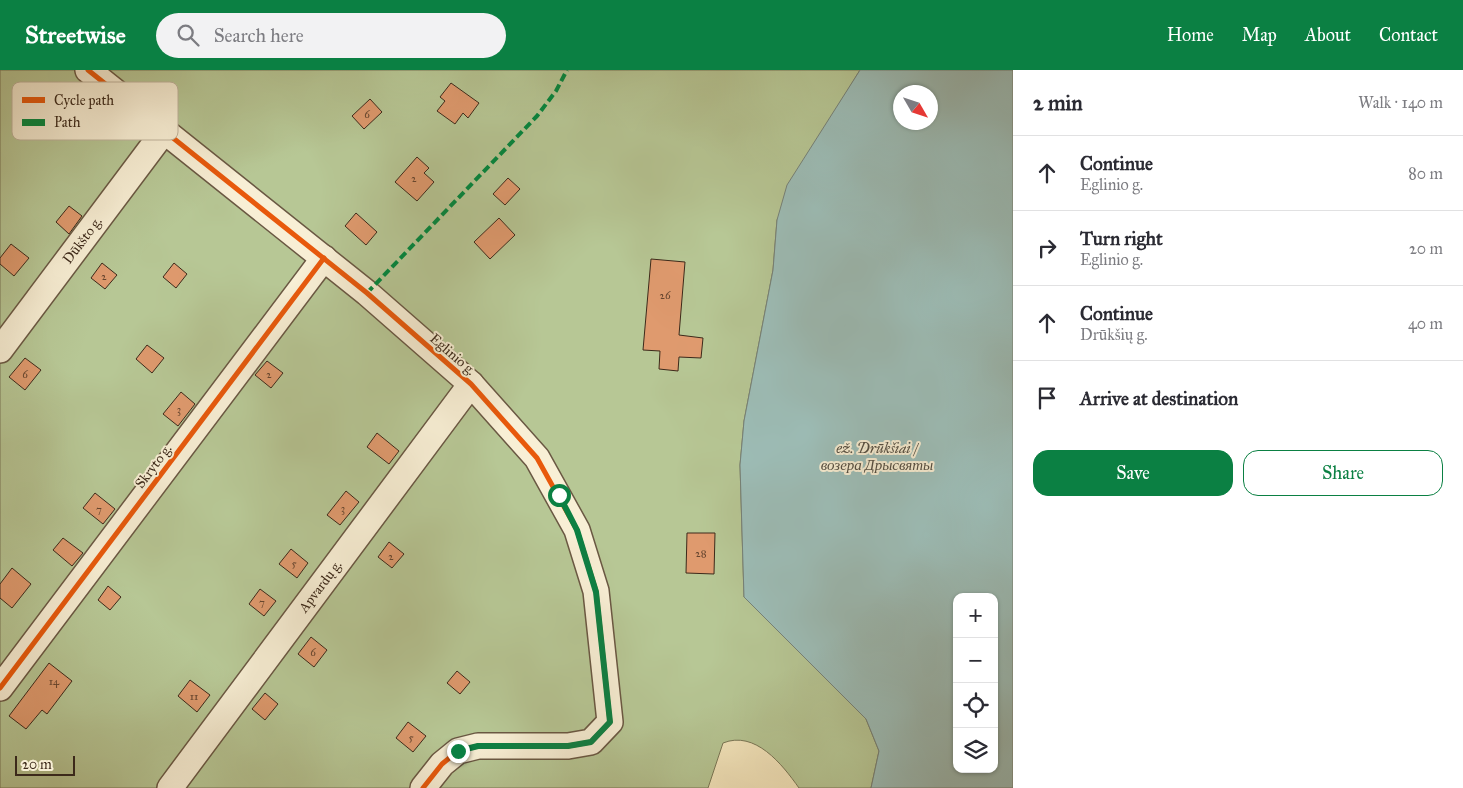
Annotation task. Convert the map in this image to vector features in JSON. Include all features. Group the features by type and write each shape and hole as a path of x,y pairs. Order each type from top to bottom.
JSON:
{"street":[{"name":"Eglinio g.","path":"88,70 103,82"},
{"name":"Dūkšto g.","path":"0,350 158,140"},
{"name":"Eglinio g.","path":"177,140 324,258 471,384 537,458 577,530 596,592 610,722 591,742 568,746 478,746 458,751 442,764 423,788"},
{"name":"Skryto g.","path":"0,688 324,258"},
{"name":"Apvardų g.","path":"170,788 471,384"}],"green space":[{"path":"0,70 860,70 837,108 777,220 773,270 744,421 740,465 744,597 866,719 879,751 871,788 799,788 767,752 757,745 735,740 723,743 708,788 0,788"}],"water":[{"name":"ež. Drūkšiai / возера Дрысвяты","path":"860,70 1013,70 1013,788 871,788 879,751 866,719 744,597 740,465 744,421 773,270 777,220 787,185"}],"building":[{"path":"451,83 479,103 468,118 463,113 455,124 437,111 445,101 440,97"},
{"path":"370,99 382,112 364,129 352,116"},
{"path":"417,157 429,168 424,173 434,182 417,201 395,182"},
{"path":"508,178 520,189 505,205 493,194"},
{"path":"69,206 82,216 69,234 56,222"},
{"path":"356,213 377,232 366,245 345,226"},
{"path":"499,218 515,235 490,259 474,242"},
{"path":"11,244 29,258 14,276 0,264 0,258"},
{"path":"651,259 685,262 679,335 703,338 701,358 679,357 678,371 659,369 660,351 643,350"},
{"path":"102,263 117,275 105,289 91,278"},
{"path":"174,263 187,274 176,288 163,277"},
{"path":"147,345 164,358 152,373 136,359"},
{"path":"25,358 41,370 25,390 9,377"},
{"path":"267,361 283,373 271,388 255,375"},
{"path":"181,392 195,404 178,426 163,414"},
{"path":"377,433 399,451 389,464 367,447"},
{"path":"346,491 359,502 340,525 327,515"},
{"path":"95,493 115,509 103,524 83,508"},
{"path":"687,533 715,533 714,574 686,573"},
{"path":"63,538 83,553 72,566 53,550"},
{"path":"389,542 404,554 392,568 378,557"},
{"path":"291,549 308,563 297,578 279,564"},
{"path":"12,568 31,584 12,608 0,598 0,584"},
{"path":"108,586 121,597 110,610 98,600"},
{"path":"260,589 276,601 264,616 249,604"},
{"path":"311,637 327,650 314,667 298,654"},
{"path":"49,663 72,681 47,714 42,710 26,729 9,716"},
{"path":"457,671 470,682 460,694 447,683"},
{"path":"190,680 210,695 197,712 178,696"},
{"path":"265,693 278,704 265,720 252,709"},
{"path":"408,722 426,736 413,752 396,738"}],"marked path":[{"path":"367,293 537,116 556,91 567,70"}],"cycle path":[{"path":"88,70 103,82"},
{"path":"176,140 367,293 471,384 537,458 577,530 596,591 610,722 591,742 568,746 478,746 458,751 442,764 423,788"},
{"path":"0,688 324,258"}],"route":[{"path":"458,751 478,746 568,746 591,742 610,722 596,592 577,530 559,495"}]}
